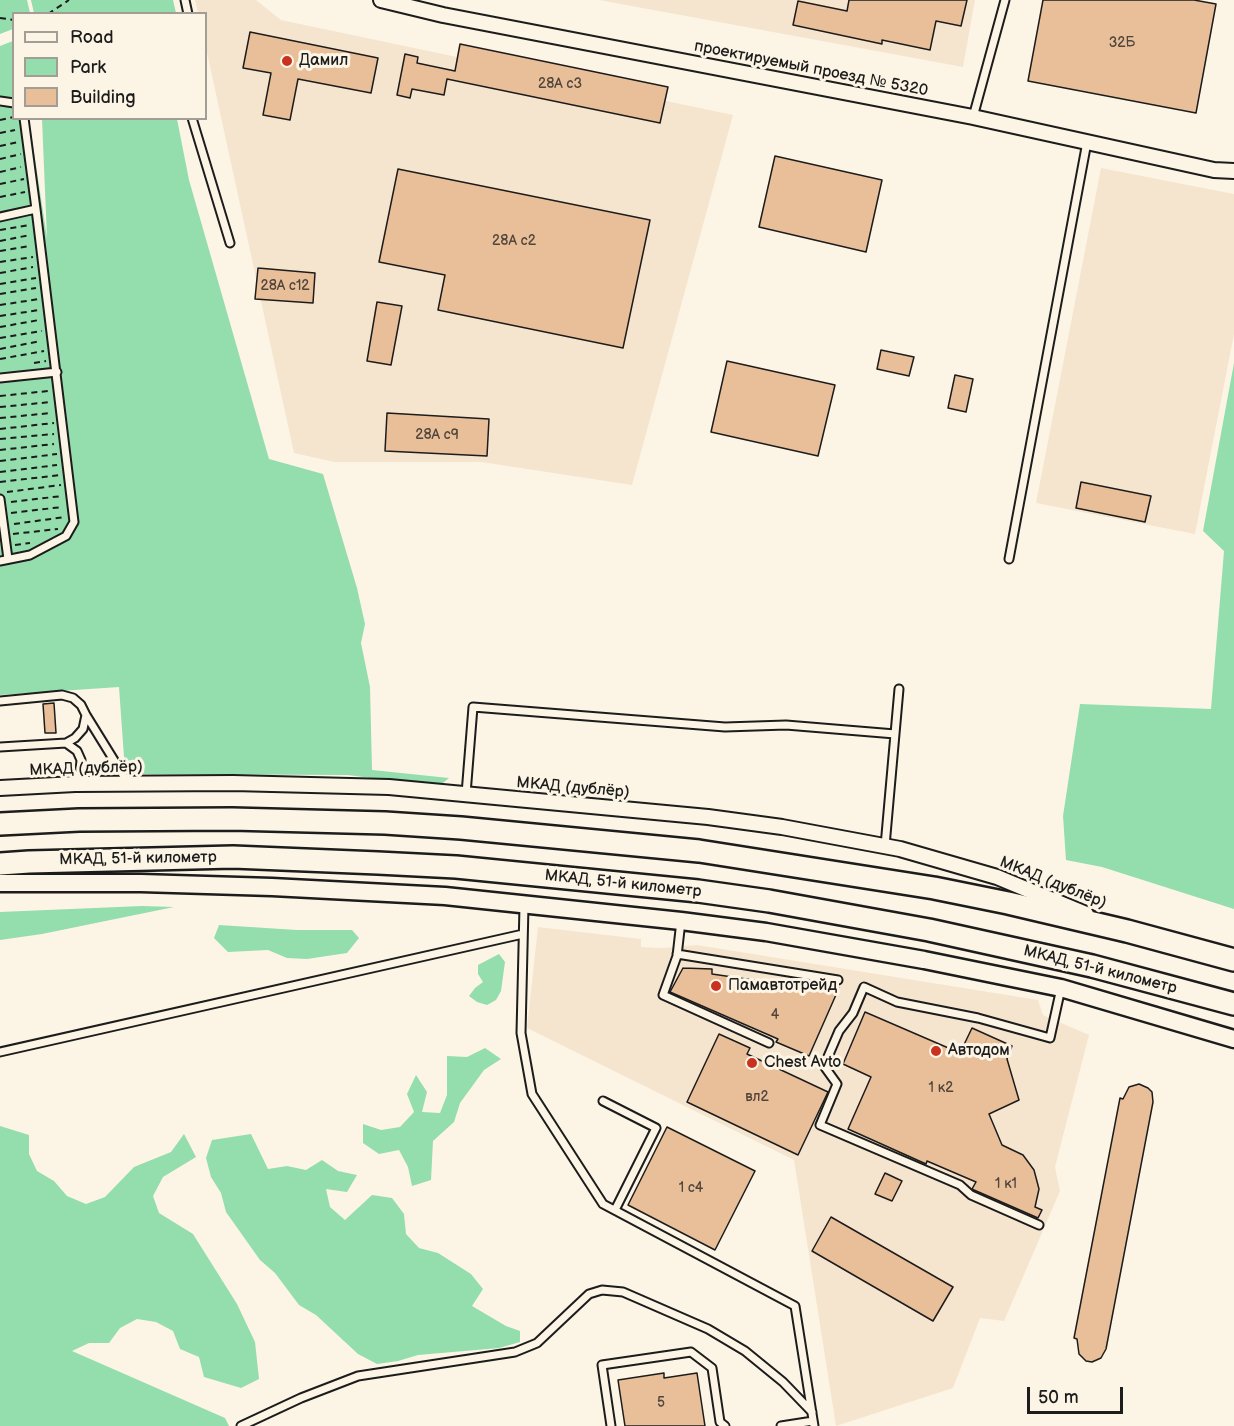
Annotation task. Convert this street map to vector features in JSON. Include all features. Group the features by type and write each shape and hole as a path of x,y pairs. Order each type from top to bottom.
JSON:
{"highway":[{"path":"0,824 79,820 232,819 385,823 699,851 934,888 1127,931 1234,960"},
{"name":"МКАД, 51-й километр","path":"0,864 234,857 456,867 698,891 769,901 929,930 1092,966 1234,1004"}],"street":[{"name":"проектируемый проезд № 5320","path":"382,0 443,15 973,117 1214,170 1234,171"},
{"name":"МКАД (дублёр)","path":"0,788 128,783 389,787 708,817 782,827 885,846 939,859 997,877 1127,931"},
{"path":"0,883 141,883 446,896 681,921 800,938 1061,988 1234,1039"}],"lane":[{"path":"973,117 1005,0"},
{"path":"0,499 4,560 30,555 66,536 74,522 24,120"},
{"path":"193,120 230,243"},
{"path":"1009,559 1087,142"},
{"path":"0,218 36,209"},
{"path":"0,378 57,372"},
{"path":"885,846 899,689"},
{"path":"0,701 62,695 73,698 81,705 128,783"},
{"path":"466,794 473,707 725,727 786,725 896,734"},
{"path":"0,747 66,743 75,738 83,729 86,716"},
{"path":"66,743 77,751 81,760 80,772 75,784"},
{"path":"524,903 520,1034 532,1094 603,1204 795,1306 814,1424 781,1426"},
{"path":"681,921 678,954 663,995 769,1043"},
{"path":"0,1052 523,934"},
{"path":"678,954 838,980"},
{"path":"1039,1225 971,1196 960,1185 820,1125 837,1084 824,1066 839,1031 853,1013 864,987 897,1002 978,1018 1050,1038 1061,988"},
{"path":"603,1101 656,1128 615,1210"},
{"path":"241,1426 301,1398 358,1376 515,1352 537,1343 589,1294 602,1290 623,1293 708,1329 745,1351 783,1382 812,1412"},
{"path":"611,1426 602,1365 691,1352 712,1368 720,1422 725,1426"}],"path":[{"path":"51,12 69,0"},
{"path":"0,134 26,128"},
{"path":"0,146 27,140"},
{"path":"0,159 29,152"},
{"path":"0,171 30,165"},
{"path":"0,184 32,177"},
{"path":"0,197 33,190"},
{"path":"0,230 38,224"},
{"path":"0,241 39,234"},
{"path":"0,251 40,245"},
{"path":"0,262 42,255"},
{"path":"0,273 43,265"},
{"path":"0,284 45,276"},
{"path":"0,294 46,286"},
{"path":"0,305 47,298"},
{"path":"0,316 49,308"},
{"path":"0,327 50,318"},
{"path":"0,338 51,329"},
{"path":"0,349 53,339"},
{"path":"0,359 54,350"},
{"path":"0,396 59,390"},
{"path":"0,407 60,401"},
{"path":"0,418 61,412"},
{"path":"0,429 63,422"},
{"path":"0,439 64,432"},
{"path":"0,450 65,443"},
{"path":"0,461 66,453"},
{"path":"0,471 68,464"},
{"path":"0,482 69,474"},
{"path":"0,493 70,484"},
{"path":"1,503 71,495"},
{"path":"2,514 72,506"},
{"path":"3,525 74,516"},
{"path":"4,535 71,527"}],"shaded area":[{"path":"195,0 256,0 281,20 733,115 632,485 481,462 334,462 294,453 207,53 207,12 198,12"},
{"path":"599,0 975,0 963,67"},
{"path":"1101,168 1234,194 1234,334 1195,534 1036,503"},
{"path":"538,927 641,939 641,947 697,945 1038,1000 1043,1015 1089,1035 1055,1167 1060,1191 1004,1321 980,1318 953,1388 836,1426 794,1160 527,1028"}],"green space":[{"path":"0,0 27,0 30,12 12,12 12,29 0,34"},
{"path":"31,0 173,0 176,12 34,12"},
{"path":"12,41 12,120 29,120 47,238 42,120 177,120 189,180 269,459 323,474 357,588 365,624 361,643 370,687 372,770 449,778 438,787 348,775 139,774 131,770 124,757 119,687 0,695 0,46"},
{"path":"1234,363 1234,909 1102,867 1066,860 1063,816 1080,704 1211,709 1224,551 1203,531"},
{"path":"142,906 174,907 42,934 0,940 0,912"},
{"path":"219,925 297,930 352,930 359,938 347,953 307,959 287,958 268,950 228,952 214,938"},
{"path":"499,954 505,962 501,991 496,1000 487,1005 477,1002 469,996 483,982 478,974 478,965"},
{"path":"485,1048 501,1059 484,1070 460,1103 454,1122 433,1141 431,1180 412,1186 408,1167 399,1150 379,1154 363,1143 363,1124 381,1130 400,1127 414,1112 407,1094 416,1075 427,1092 422,1112 440,1113 447,1095 447,1056 467,1057"},
{"path":"0,1126 29,1135 29,1154 37,1171 54,1181 67,1196 86,1204 105,1197 134,1167 171,1152 184,1134 196,1157 163,1177 153,1196 159,1213 193,1234 237,1304 255,1342 259,1379 241,1388 204,1377 199,1357 180,1349 173,1331 156,1322 137,1319 120,1328 109,1343 89,1343 72,1351 225,1418 229,1426 0,1426"},
{"path":"251,1134 268,1169 287,1166 306,1170 322,1160 338,1171 357,1175 347,1192 326,1189 330,1207 345,1220 372,1195 392,1198 404,1214 406,1234 419,1248 438,1253 471,1274 483,1289 472,1306 506,1326 520,1331 520,1342 499,1348 418,1355 377,1364 358,1354 316,1315 299,1305 275,1273 260,1260 226,1212 221,1193 211,1177 206,1158 212,1140"}],"building":[{"path":"849,0 967,0 961,26 936,21 930,50 882,40 882,44 793,25 798,1 847,11"},
{"path":"1043,0 1194,0 1216,4 1196,113 1028,81"},
{"path":"250,32 378,58 371,93 298,79 290,120 263,115 271,73 243,68"},
{"path":"460,44 668,87 660,123 447,79 444,95 412,89 410,98 397,95 405,54 418,57 417,63 455,71"},
{"path":"775,156 882,180 866,252 759,227"},
{"path":"398,169 650,220 623,348 438,310 445,275 379,262"},
{"path":"258,268 315,273 313,303 255,299"},
{"path":"377,302 402,306 391,365 367,361"},
{"path":"881,350 914,357 909,376 877,369"},
{"path":"727,361 835,385 818,456 711,432"},
{"path":"955,375 973,379 966,412 948,408"},
{"path":"387,413 489,419 487,456 385,451"},
{"path":"1081,482 1151,496 1145,522 1076,508"},
{"path":"54,703 56,733 45,733 43,704"},
{"path":"683,968 712,969 712,974 801,987 801,983 839,988 809,1056 776,1042 778,1039 670,992"},
{"path":"865,1012 960,1053 972,1028 1012,1046 1007,1059 1019,1100 989,1114 1002,1145 1023,1155 1034,1170 1039,1189 1035,1207 1042,1210 1038,1218 972,1189 976,1182 927,1161 926,1164 848,1129 871,1077 843,1064"},
{"path":"719,1034 750,1048 747,1054 828,1092 798,1155 687,1102"},
{"path":"1139,1084 1152,1092 1153,1102 1106,1349 1101,1358 1092,1362 1086,1361 1079,1354 1077,1339 1074,1338 1120,1098 1123,1099 1129,1087"},
{"path":"667,1127 755,1171 715,1250 628,1205"},
{"path":"885,1173 902,1181 892,1201 875,1194"},
{"path":"831,1217 953,1287 933,1321 812,1251"},
{"path":"664,1373 664,1378 697,1373 705,1426 625,1426 618,1380"}],"place":[{"name":"Дамил","path":"287,61"},
{"name":"Памавтотрейд","path":"716,986"},
{"name":"Автодом","path":"936,1051"},
{"name":"Chest Avto","path":"752,1063"}]}
